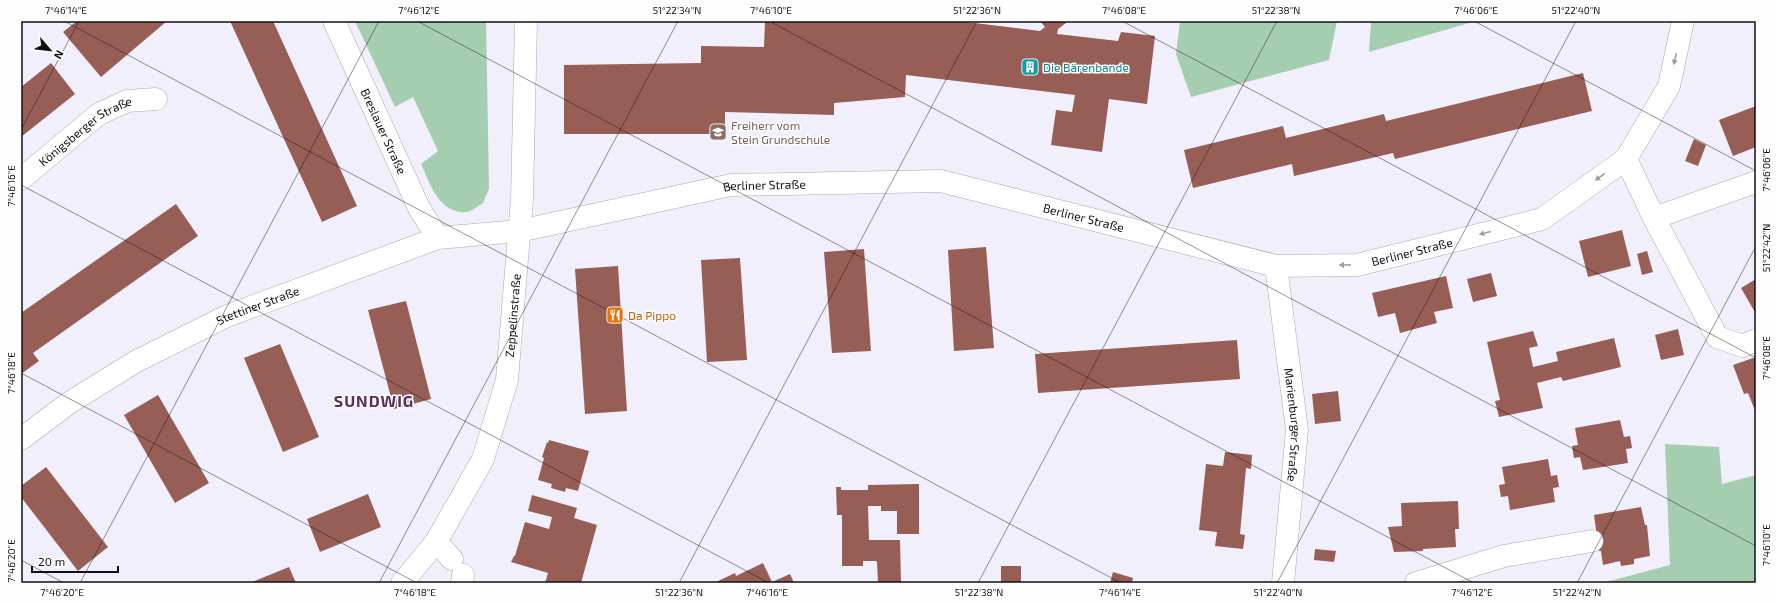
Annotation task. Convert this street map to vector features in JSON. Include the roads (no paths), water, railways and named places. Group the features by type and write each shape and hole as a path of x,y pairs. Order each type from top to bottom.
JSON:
{"street":[{"name":"Breslauer Straße","path":"334,21 419,208 438,238"},
{"name":"Zeppelinstraße","path":"402,583 436,542 483,459 507,380 522,191 526,21"},
{"name":"Berliner Straße","path":"519,231 731,185 941,182 1276,266 1357,265 1542,219 1626,159 1669,86 1683,21"},
{"name":"Königsberger Straße","path":"21,178 99,114 127,101 156,100"},
{"path":"1626,159 1654,218 1717,337 1743,346 1756,340"},
{"path":"1654,218 1756,182"},
{"name":"Stettiner Straße","path":"21,439 69,403 135,362 227,316 438,238 519,231"},
{"name":"Marienburger Straße","path":"1276,266 1297,430 1283,583"},
{"path":"1416,583 1504,556 1592,541"},
{"path":"436,542 459,572"}],"place":[{"name":"Die Bärenbande","path":"1030,67"},
{"name":"Freiherr vom Stein Grundschule","path":"718,132"},
{"name":"Da Pippo","path":"615,315"}],"district":[{"name":"SUNDWIG","path":"374,400"}]}
